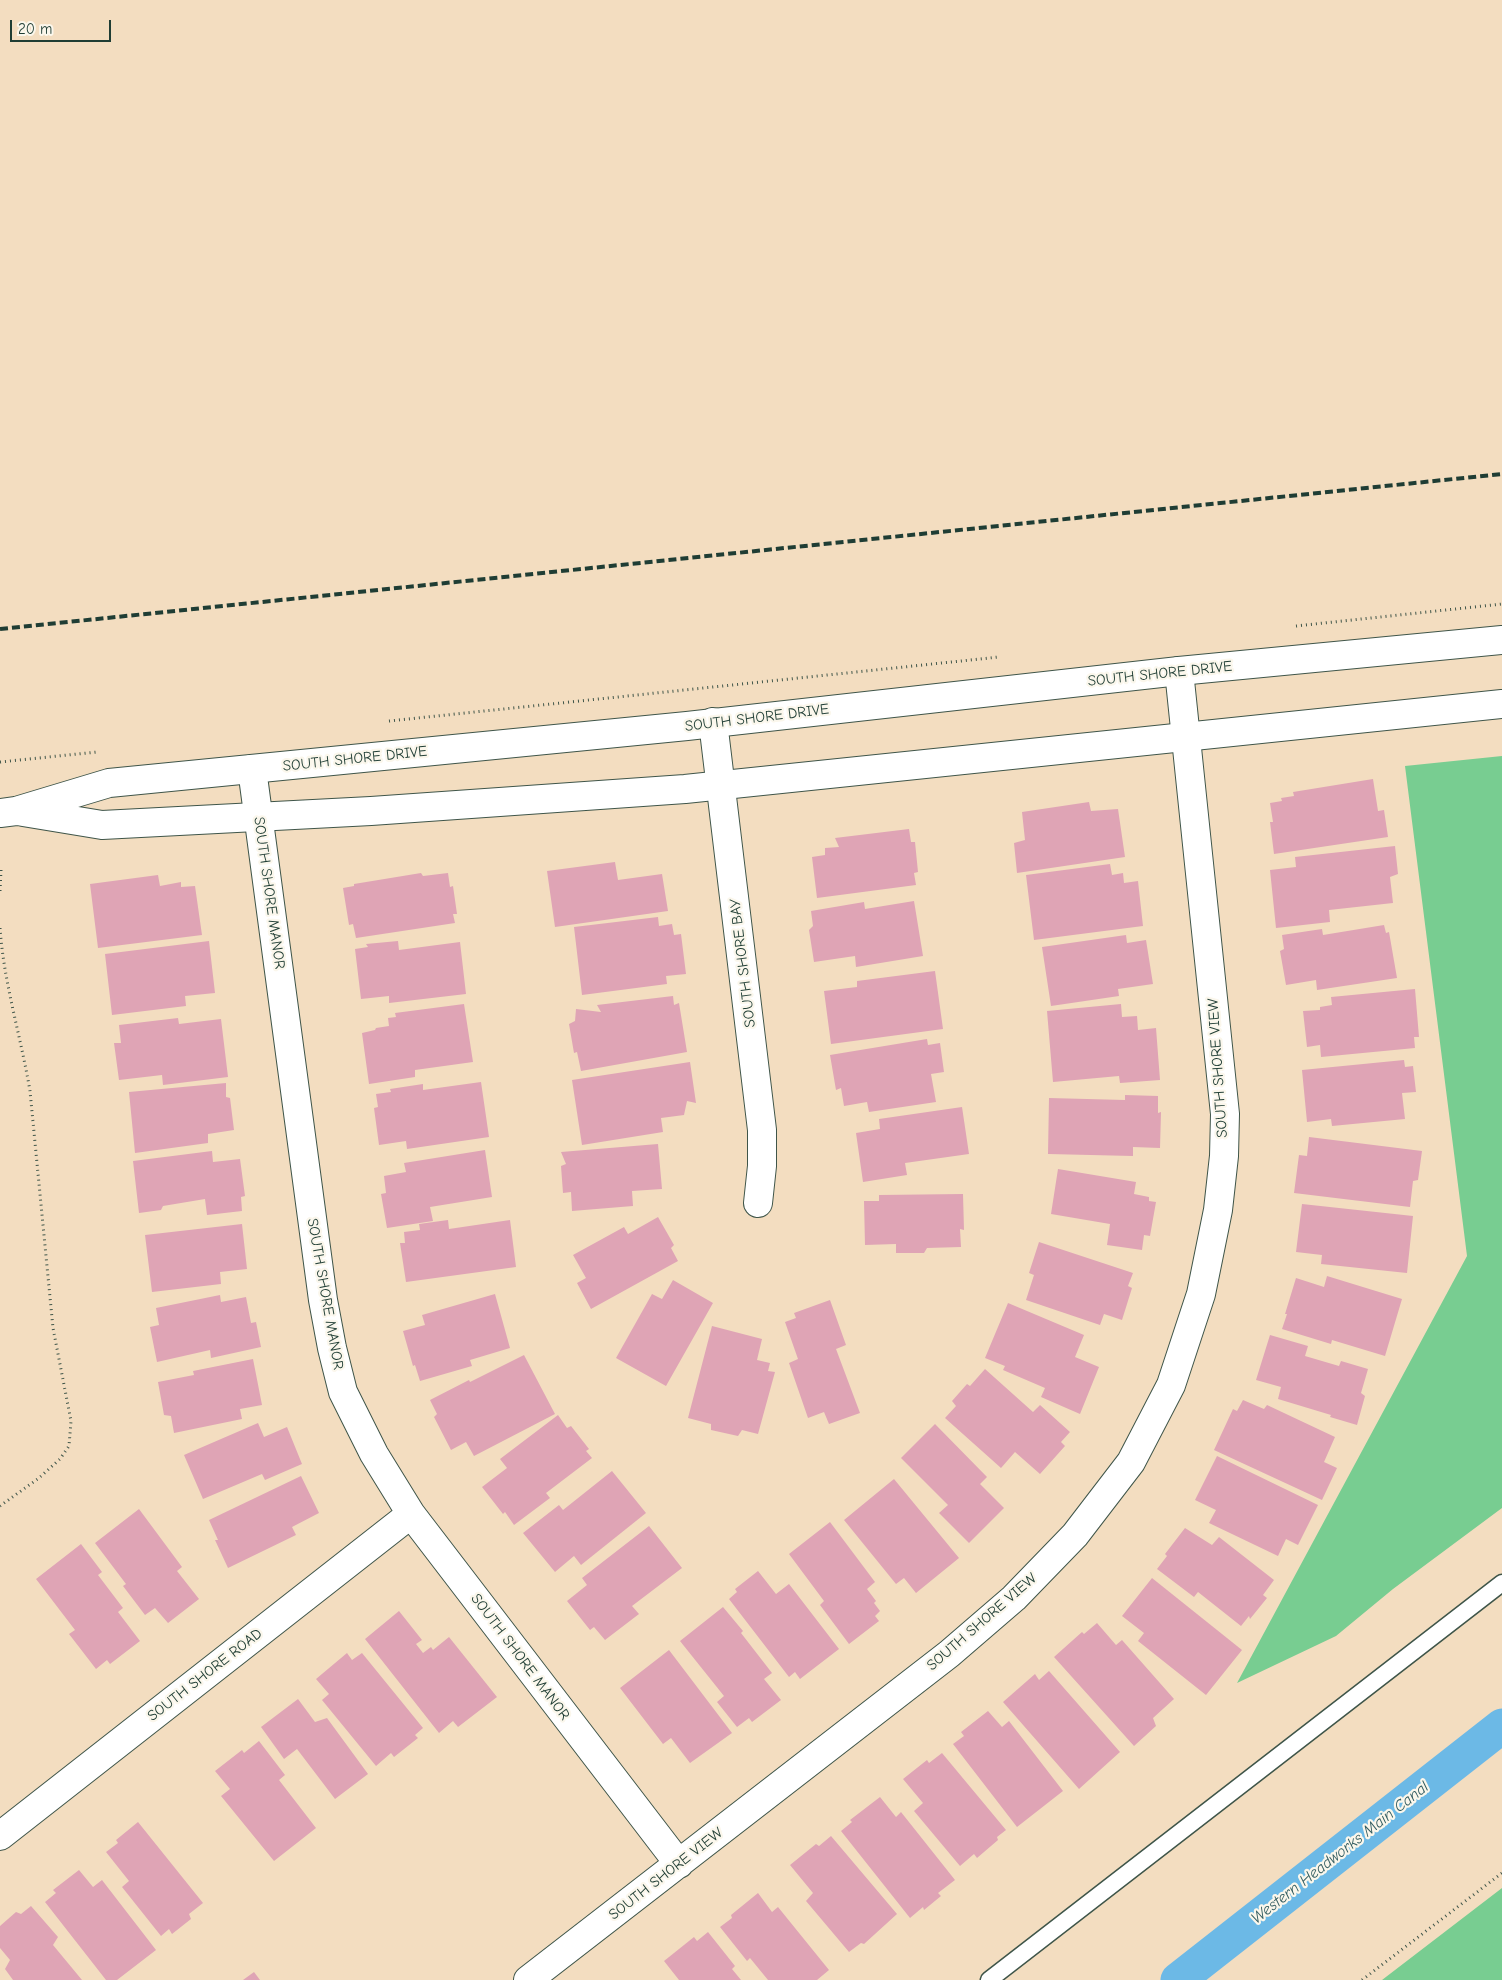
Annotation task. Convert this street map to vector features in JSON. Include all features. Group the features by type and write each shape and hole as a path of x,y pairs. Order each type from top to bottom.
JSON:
{"street":[{"name":"SOUTH SHORE DRIVE","path":"8,812 109,783 714,722 1179,671 1502,640"},
{"name":"SOUTH SHORE VIEW","path":"528,1980 949,1654 1014,1598 1076,1534 1131,1462 1171,1385 1201,1294 1218,1210 1225,1114 1179,671"},
{"name":"SOUTH SHORE DRIVE","path":"8,812 102,825 390,810 722,785 1502,704"},
{"name":"SOUTH SHORE BAY","path":"714,722 762,1130 762,1166 758,1203"},
{"name":"SOUTH SHORE MANOR","path":"252,769 322,1290 332,1348 343,1392 374,1454 411,1514 679,1864"},
{"name":"SOUTH SHORE ROAD","path":"0,1836 411,1514"}],"lane":[{"path":"989,1980 1502,1583"}],"path":[{"path":"1296,626 1502,604"},
{"path":"388,721 1001,657"},
{"path":"0,762 105,751"},
{"path":"0,891 1,870"},
{"path":"0,928 6,985 24,1055 30,1091 53,1328 71,1421 68,1446 60,1460 39,1478 0,1506"},
{"path":"1362,1980 1502,1872"}],"green space":[{"path":"1502,756 1502,1508 1393,1589 1336,1636 1237,1683 1467,1256 1405,766"},
{"path":"1502,1888 1502,1980 1382,1980"}],"building":[{"path":"1373,779 1378,811 1384,810 1388,837 1274,854 1270,822 1273,822 1270,803 1282,801 1281,798 1294,796 1293,792"},
{"path":"1089,802 1091,811 1118,809 1125,857 1017,873 1014,843 1025,840 1022,812"},
{"path":"909,829 911,842 915,842 918,872 914,873 916,885 817,898 812,857 825,855 825,848 839,847 835,838"},
{"path":"1395,846 1398,874 1390,877 1393,903 1329,910 1330,922 1276,928 1270,870 1296,867 1295,857"},
{"path":"615,862 618,880 662,874 668,911 555,927 547,871"},
{"path":"1110,864 1112,875 1123,873 1124,883 1138,881 1143,926 1034,940 1026,875"},
{"path":"421,873 423,876 448,873 450,887 453,886 457,914 453,914 455,923 356,938 353,924 349,925 343,888 354,886 354,884"},
{"path":"158,875 160,886 181,882 181,887 195,886 202,935 98,948 90,884"},
{"path":"914,901 923,956 856,967 855,956 814,962 809,930 813,926 811,911 864,902 865,909"},
{"path":"658,917 659,926 672,924 674,935 681,934 686,974 666,976 667,984 582,995 574,927"},
{"path":"1384,925 1386,933 1389,932 1397,978 1317,990 1316,980 1286,985 1280,951 1284,949 1282,935 1322,929 1323,935"},
{"path":"1126,935 1127,943 1146,940 1153,984 1118,989 1119,996 1051,1006 1042,947"},
{"path":"209,941 215,993 185,996 186,1006 112,1015 105,954"},
{"path":"398,941 399,950 460,942 466,994 389,1003 389,996 361,999 355,949 368,947 366,944"},
{"path":"935,971 943,1029 831,1044 824,991 857,987 857,981"},
{"path":"1415,989 1419,1037 1414,1037 1415,1048 1321,1057 1320,1045 1307,1047 1303,1011 1320,1010 1320,1007 1332,1005 1331,997"},
{"path":"673,996 674,1005 679,1003 687,1052 581,1071 577,1052 574,1053 569,1024 575,1021 576,1009 601,1012 597,1005"},
{"path":"464,1004 473,1062 415,1070 415,1077 369,1084 362,1033 389,1026 388,1018 396,1017 395,1013"},
{"path":"1121,1004 1122,1017 1137,1016 1138,1030 1156,1028 1160,1080 1120,1083 1119,1076 1053,1082 1047,1011"},
{"path":"178,1018 179,1024 221,1019 228,1077 163,1085 162,1075 119,1080 114,1043 121,1043 119,1025"},
{"path":"927,1039 928,1045 940,1043 944,1072 931,1074 936,1102 869,1112 867,1102 844,1106 841,1088 836,1090 830,1055"},
{"path":"1404,1060 1405,1067 1413,1066 1416,1092 1402,1093 1405,1119 1332,1126 1331,1119 1307,1122 1302,1070"},
{"path":"690,1062 696,1103 687,1101 684,1115 661,1118 663,1132 582,1145 572,1080"},
{"path":"481,1082 489,1137 407,1149 406,1141 379,1145 374,1108 378,1107 376,1094 391,1092 390,1089 423,1084 423,1090"},
{"path":"226,1083 226,1097 230,1098 234,1130 208,1134 208,1143 135,1153 129,1092"},
{"path":"1125,1095 1158,1096 1158,1113 1161,1112 1160,1148 1133,1147 1133,1156 1048,1154 1049,1098 1125,1100"},
{"path":"962,1107 969,1154 905,1163 907,1175 863,1182 856,1133 880,1129 879,1119"},
{"path":"1309,1137 1422,1151 1418,1180 1413,1181 1410,1207 1294,1193 1299,1155 1307,1156"},
{"path":"658,1144 662,1189 632,1191 633,1206 572,1211 571,1192 563,1193 561,1166 566,1164 561,1152"},
{"path":"485,1150 492,1197 430,1207 433,1221 387,1228 381,1194 386,1193 384,1176 406,1172 404,1163"},
{"path":"212,1151 213,1162 240,1159 245,1196 241,1197 242,1211 207,1215 205,1199 163,1206 161,1210 139,1213 133,1161"},
{"path":"1058,1169 1136,1182 1134,1194 1149,1197 1149,1201 1156,1202 1150,1236 1144,1235 1142,1250 1107,1245 1110,1224 1051,1214"},
{"path":"963,1194 964,1230 960,1229 961,1247 927,1248 924,1253 896,1253 896,1244 865,1245 864,1201 879,1201 879,1195"},
{"path":"1302,1204 1413,1216 1407,1273 1321,1264 1322,1255 1296,1252"},
{"path":"658,1217 674,1245 671,1248 678,1261 591,1309 577,1283 586,1278 573,1255 624,1227 628,1234"},
{"path":"448,1220 449,1229 510,1220 516,1267 406,1282 400,1243 405,1243 404,1232 420,1230 419,1224"},
{"path":"242,1224 247,1269 220,1272 221,1284 152,1292 145,1235"},
{"path":"1039,1242 1133,1273 1128,1286 1132,1288 1122,1320 1104,1314 1100,1325 1026,1300 1034,1275 1029,1273"},
{"path":"1327,1276 1402,1299 1385,1356 1332,1340 1331,1344 1282,1329 1296,1278 1324,1287"},
{"path":"673,1280 713,1303 666,1386 616,1358 652,1294 662,1299"},
{"path":"495,1294 510,1348 470,1360 472,1366 420,1381 415,1365 413,1366 403,1331 425,1325 422,1315"},
{"path":"220,1295 221,1302 246,1297 251,1323 256,1322 261,1347 211,1358 210,1350 157,1362 150,1327 159,1325 156,1308"},
{"path":"830,1300 846,1345 836,1349 860,1413 829,1424 824,1412 808,1418 789,1363 798,1359 785,1322 796,1318 794,1313"},
{"path":"1008,1303 1084,1335 1075,1357 1099,1367 1080,1414 1041,1397 1045,1388 1003,1370 1005,1366 985,1358"},
{"path":"712,1326 762,1339 757,1360 770,1363 768,1371 775,1372 758,1434 742,1430 738,1436 711,1430 711,1424 688,1418"},
{"path":"1270,1335 1308,1346 1305,1356 1339,1366 1341,1361 1368,1369 1361,1393 1365,1396 1357,1425 1278,1399 1281,1387 1256,1380"},
{"path":"524,1355 555,1414 474,1456 466,1442 451,1450 434,1417 437,1414 430,1400"},
{"path":"253,1359 262,1405 240,1409 242,1419 174,1433 171,1416 164,1415 158,1382 194,1375 193,1371"},
{"path":"985,1369 1033,1412 1040,1405 1070,1432 1061,1442 1065,1446 1040,1474 1015,1452 1001,1468 945,1418 956,1406 952,1401 967,1384 970,1386"},
{"path":"1243,1400 1264,1409 1267,1405 1335,1437 1324,1462 1337,1468 1322,1500 1214,1450 1233,1409 1237,1411"},
{"path":"558,1415 567,1428 571,1426 589,1449 586,1451 592,1458 546,1493 550,1498 514,1525 482,1487 507,1468 500,1459"},
{"path":"258,1423 264,1437 287,1427 302,1464 265,1480 262,1474 203,1499 184,1455"},
{"path":"935,1424 987,1477 980,1484 1004,1508 969,1543 939,1513 948,1505 901,1458"},
{"path":"1217,1456 1318,1505 1298,1545 1286,1539 1278,1556 1209,1523 1216,1510 1195,1500"},
{"path":"612,1471 646,1513 581,1565 574,1556 555,1572 523,1533 559,1505 563,1510"},
{"path":"301,1476 319,1513 292,1527 296,1535 228,1568 215,1540 218,1540 209,1520"},
{"path":"894,1479 959,1558 916,1593 904,1578 896,1584 844,1520"},
{"path":"139,1509 182,1567 177,1571 199,1599 168,1623 155,1608 145,1615 123,1586 126,1584 95,1543"},
{"path":"830,1522 875,1582 867,1589 876,1601 874,1603 880,1611 875,1616 879,1621 849,1644 820,1605 824,1601 789,1554"},
{"path":"649,1526 682,1568 632,1606 639,1614 605,1640 594,1627 590,1630 567,1601 587,1585 582,1578"},
{"path":"1185,1528 1212,1545 1219,1537 1274,1580 1263,1595 1267,1598 1250,1619 1249,1616 1241,1626 1198,1592 1194,1597 1157,1569 1167,1556 1165,1554"},
{"path":"81,1544 102,1572 98,1575 123,1608 118,1612 140,1641 110,1664 107,1660 96,1669 69,1634 75,1630 36,1579"},
{"path":"758,1571 776,1594 789,1584 839,1649 800,1679 795,1672 789,1677 729,1599 737,1592 735,1589"},
{"path":"1152,1578 1242,1650 1206,1695 1138,1641 1144,1633 1122,1616"},
{"path":"723,1607 743,1631 741,1633 772,1673 764,1679 781,1700 752,1722 749,1718 737,1727 717,1702 724,1696 680,1641"},
{"path":"399,1611 422,1640 416,1644 423,1653 431,1647 433,1650 449,1637 497,1697 458,1727 453,1721 439,1733 365,1639"},
{"path":"1097,1623 1116,1645 1122,1640 1174,1699 1153,1718 1156,1726 1134,1746 1054,1657 1082,1632 1084,1634"},
{"path":"669,1650 732,1733 690,1763 671,1738 663,1744 620,1688"},
{"path":"347,1653 352,1660 362,1653 423,1728 415,1735 418,1738 394,1757 391,1753 376,1766 322,1700 329,1694 316,1679"},
{"path":"1049,1671 1120,1752 1079,1789 1003,1702 1035,1674 1039,1680"},
{"path":"298,1699 315,1722 327,1718 368,1774 335,1799 297,1749 284,1759 261,1727"},
{"path":"988,1711 1002,1727 1009,1721 1063,1791 1017,1827 953,1744 964,1736 961,1732"},
{"path":"259,1741 285,1775 279,1780 316,1828 274,1861 221,1796 230,1789 215,1771 242,1750 244,1753"},
{"path":"942,1753 1006,1830 997,1837 998,1840 977,1858 974,1854 960,1866 914,1811 923,1803 903,1779 927,1760 929,1763"},
{"path":"880,1797 896,1817 901,1812 955,1880 938,1893 941,1896 924,1910 923,1907 910,1918 841,1831 852,1822 850,1820"},
{"path":"138,1822 203,1903 189,1914 191,1919 172,1934 169,1929 161,1936 122,1887 129,1881 106,1852 118,1843 116,1840"},
{"path":"831,1836 897,1914 864,1944 861,1943 849,1952 806,1901 813,1893 790,1865 816,1844 819,1846"},
{"path":"79,1870 93,1887 102,1880 156,1950 117,1980 106,1980 45,1902 56,1893 53,1890"},
{"path":"758,1893 772,1912 778,1907 829,1970 817,1980 768,1980 750,1958 747,1961 720,1927 732,1918 731,1915"},
{"path":"31,1906 58,1937 53,1945 82,1980 13,1980 5,1969 10,1960 0,1948 0,1926 16,1912 21,1914"},
{"path":"708,1932 735,1966 732,1969 741,1980 679,1980 664,1961 694,1937 697,1941"},
{"path":"254,1972 260,1980 243,1980"}],"waterway":[{"name":"Western Headworks Main Canal","path":"1178,1980 1502,1726"}],"railway":[{"path":"0,629 1502,474"}]}
